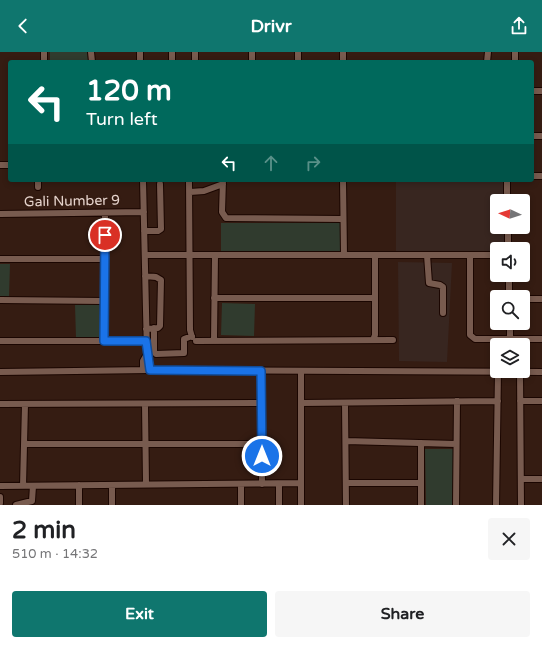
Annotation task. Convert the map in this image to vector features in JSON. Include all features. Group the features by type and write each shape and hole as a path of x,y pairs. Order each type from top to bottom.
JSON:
{"street":[{"path":"38,182 38,187"},
{"path":"143,182 146,341 147,354 150,361 150,370"},
{"path":"189,182 191,255 190,330 193,338"},
{"path":"190,192 204,191 223,182 222,212 226,218 343,218"},
{"path":"343,182 344,255"},
{"path":"507,182 507,194"},
{"path":"144,231 158,231 161,229 160,184"},
{"name":"Gali Number 9","path":"0,214 144,212"},
{"path":"104,341 105,213"},
{"path":"145,255 490,255"},
{"path":"214,341 215,255"},
{"path":"373,340 375,335 375,255"},
{"path":"428,255 429,283 443,287 443,313"},
{"path":"470,255 470,336 475,339 490,339"},
{"path":"0,260 105,259"},
{"path":"145,276 156,277 161,280 160,326 146,329"},
{"path":"214,298 374,298"},
{"path":"530,299 542,299"},
{"path":"0,300 104,301"},
{"path":"154,328 154,352 156,354 184,353 184,339 193,338 214,341 393,340"},
{"path":"530,339 542,339"},
{"path":"0,341 146,341"},
{"path":"143,370 143,361 147,354"},
{"path":"0,372 143,370 490,372"},
{"path":"261,371 262,484"},
{"path":"301,372 301,505"},
{"path":"530,372 542,372"},
{"path":"496,505 498,378"},
{"path":"520,378 521,505"},
{"path":"456,505 457,401"},
{"path":"301,403 498,401"},
{"path":"520,401 542,401"},
{"path":"0,404 261,403"},
{"path":"345,403 346,505"},
{"path":"23,486 25,404"},
{"path":"145,404 146,484"},
{"path":"346,441 456,444"},
{"path":"421,443 421,505"},
{"path":"25,444 262,444"},
{"path":"521,479 542,479"},
{"path":"0,486 146,484 241,485 301,483"},
{"path":"346,483 421,484"},
{"path":"279,484 279,505"},
{"path":"79,485 79,505"},
{"path":"112,485 112,505"},
{"path":"241,485 241,505"},
{"path":"16,505 32,501 33,486"},
{"path":"0,497 0,504"}],"shaded area":[{"path":"396,182 504,182 504,194 490,194 490,234 504,234 504,242 490,242 490,251 396,251"},
{"path":"398,262 452,263 447,362 399,361"}],"green space":[{"path":"50,52 90,52 90,60 50,60"},
{"path":"221,223 340,223 340,252 221,252"},
{"path":"0,264 10,264 9,297 0,296"},
{"path":"222,303 255,304 254,336 221,335"},
{"path":"99,304 100,337 76,338 75,305"},
{"path":"425,449 455,449 455,505 426,505"}],"route":[{"path":"105,235 104,341 146,341 147,354 150,361 150,370 261,371 262,456"}]}
